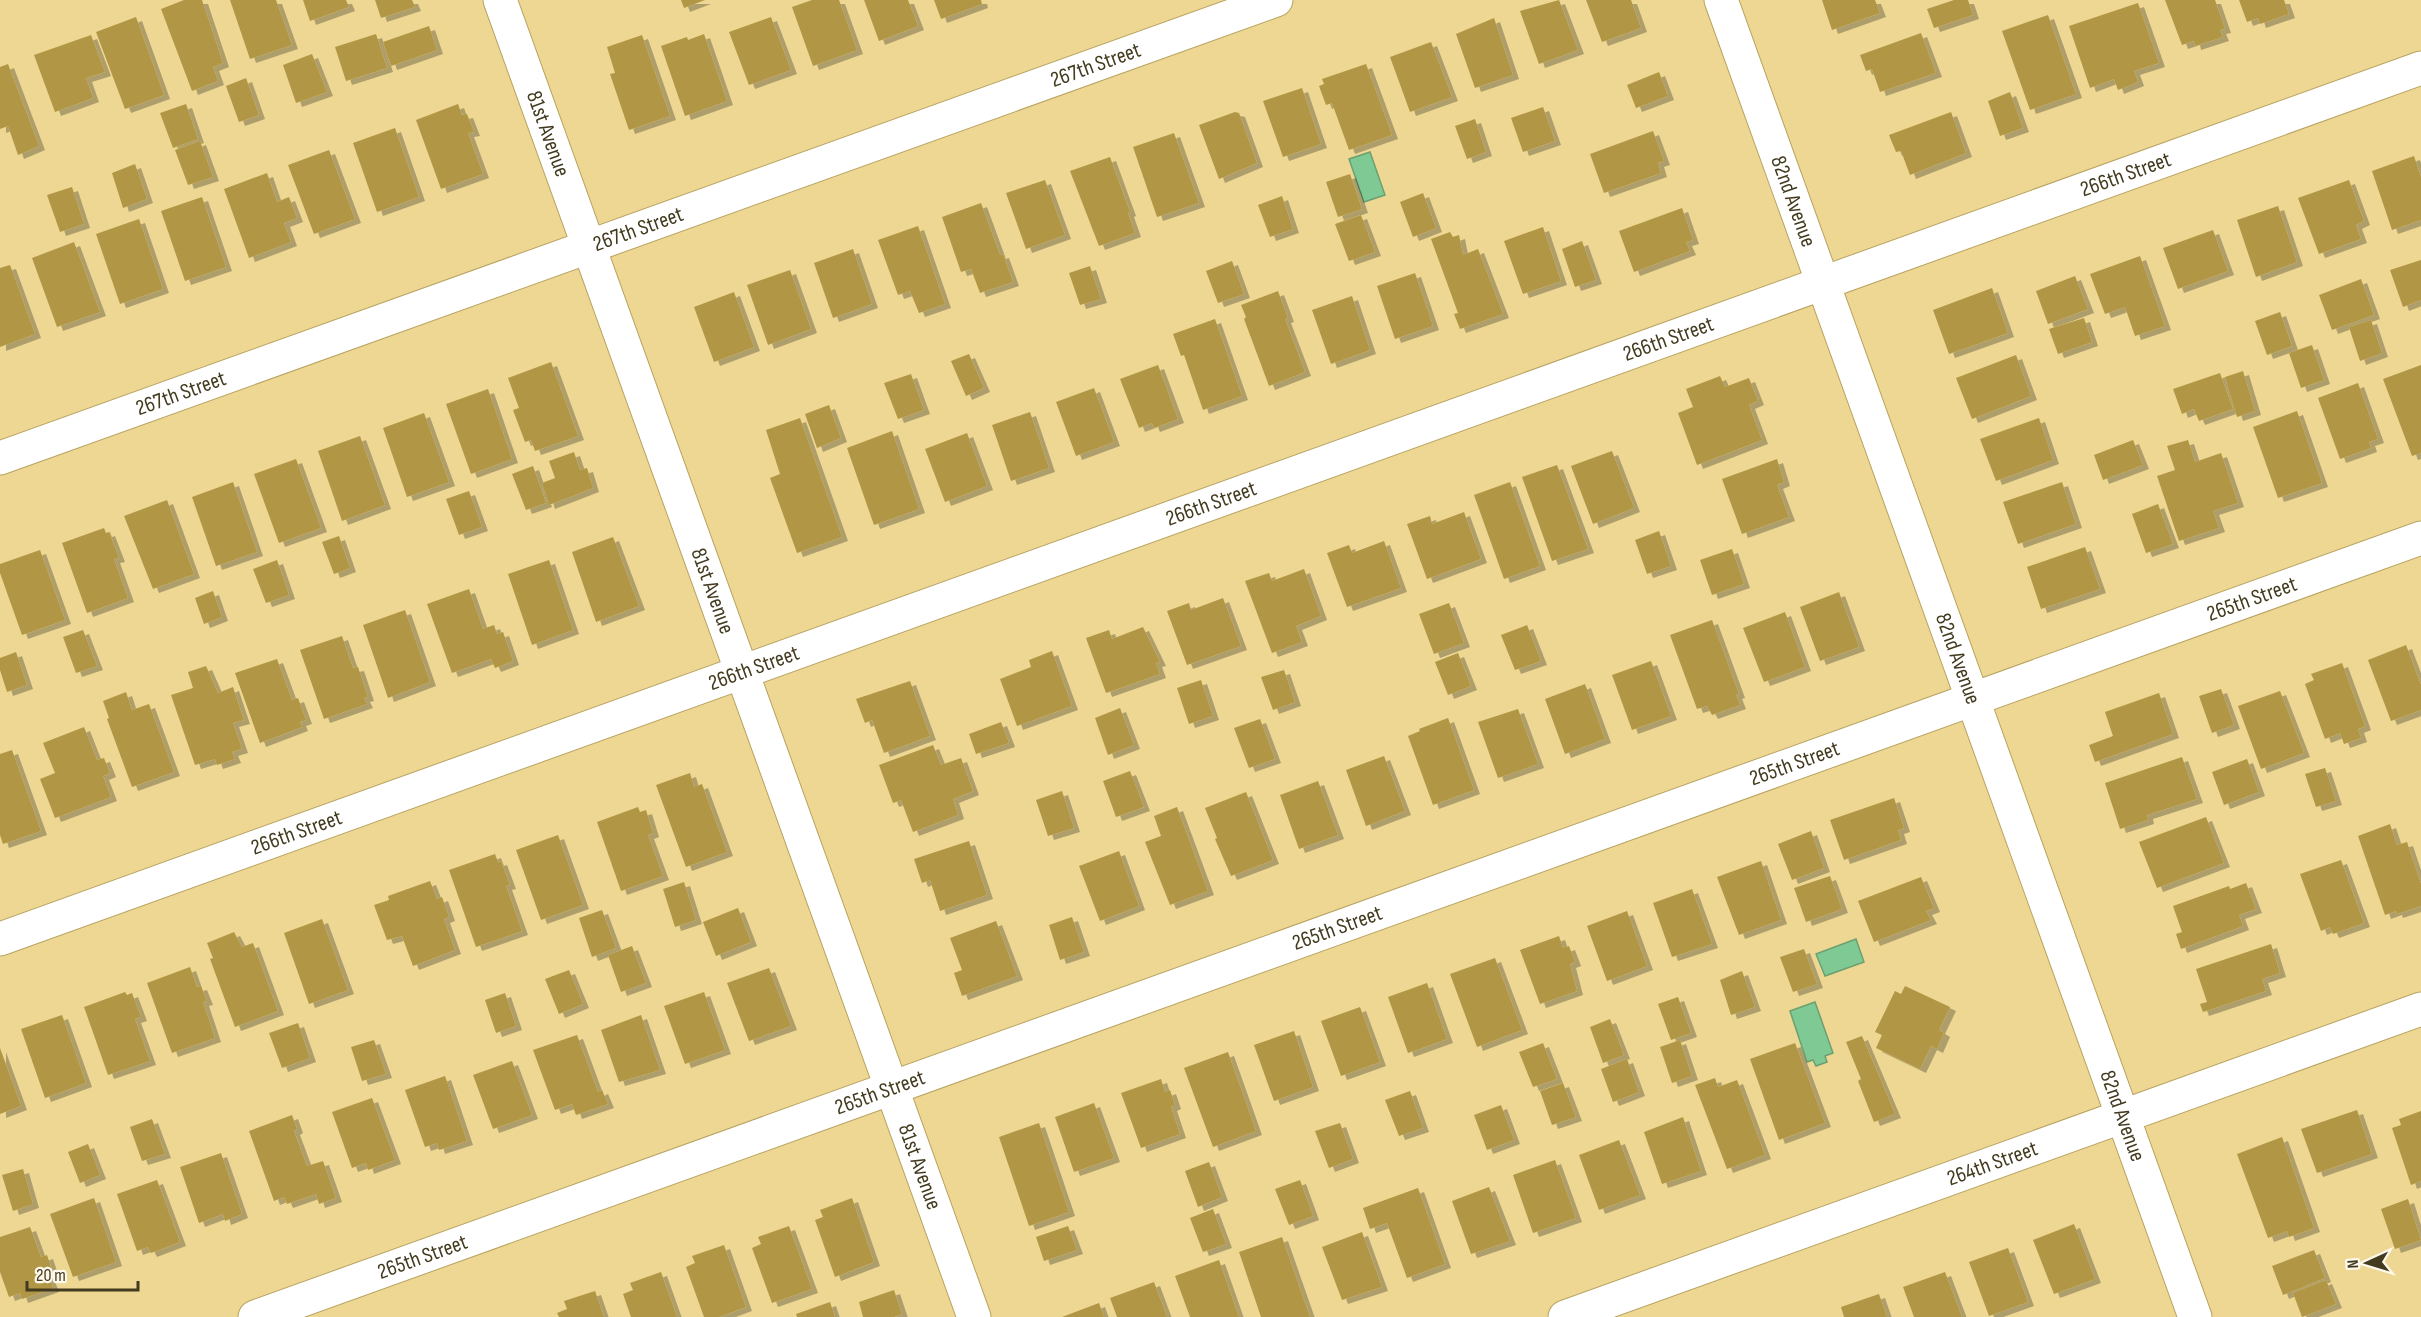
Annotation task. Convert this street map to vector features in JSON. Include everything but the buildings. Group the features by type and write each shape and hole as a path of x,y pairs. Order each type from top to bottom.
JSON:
{"street":[{"name":"81st Avenue","path":"500,0 974,1317"},
{"name":"267th Street","path":"0,459 1275,0"},
{"name":"82nd Avenue","path":"1721,0 2195,1317"},
{"name":"266th Street","path":"0,939 2421,68"},
{"name":"265th Street","path":"255,1317 2421,538"},
{"name":"264th Street","path":"1565,1317 2421,1009"}],"shaded area":[{"path":"1370,152 1385,195 1364,202 1349,159"},
{"path":"1856,939 1864,962 1825,976 1816,954"},
{"path":"1815,1002 1833,1053 1825,1056 1827,1062 1816,1066 1813,1060 1807,1062 1790,1011"}]}
